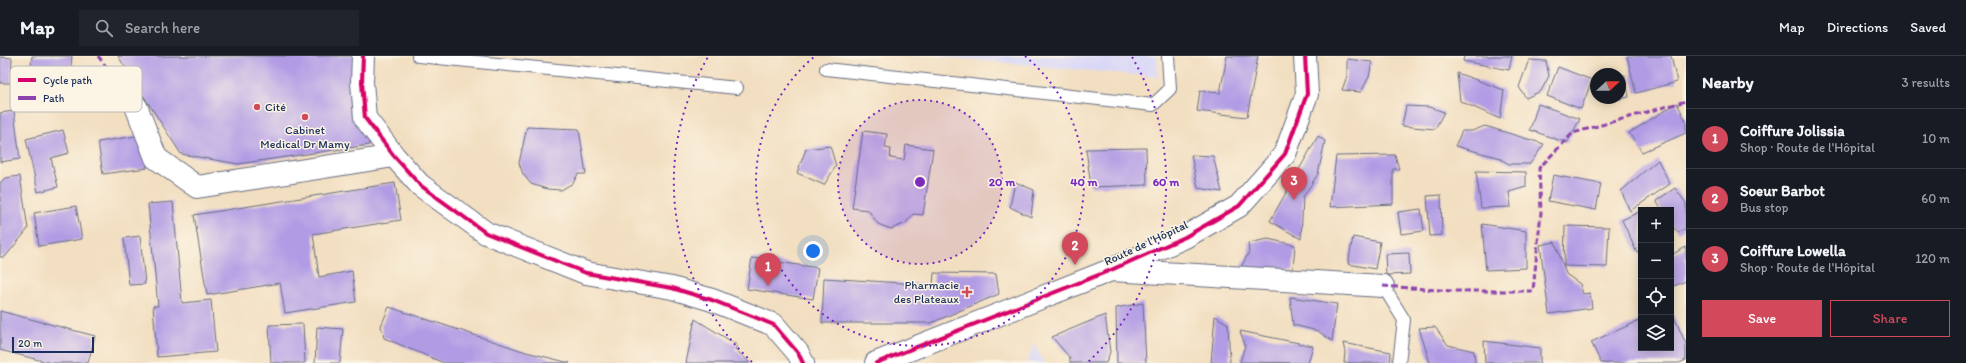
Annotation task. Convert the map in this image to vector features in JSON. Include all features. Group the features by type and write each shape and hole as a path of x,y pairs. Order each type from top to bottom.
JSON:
{"street":[{"path":"363,56 362,82 366,118 394,156 420,185 486,233 586,273 672,288 712,300 767,322 774,325 798,352 803,363"},
{"name":"Route de l'Hôpital","path":"876,363 1111,270 1185,237 1239,206 1285,154 1307,94 1305,56"},
{"path":"138,112 156,158 197,187 394,156"},
{"path":"1111,270 1383,286"}],"lane":[{"path":"418,56 737,88"},
{"path":"826,69 1153,105 1170,88 1168,56"},
{"path":"1383,286 1404,320 1399,363"}],"shaded area":[{"path":"933,56 1157,56 1158,77"},
{"path":"1034,344 1044,363 1027,363"}],"building":[{"path":"32,56 72,56 71,66 31,66"},
{"name":"Cité","path":"118,56 356,56 369,145 238,164 181,154 142,93 142,66 124,66"},
{"path":"1227,56 1258,56 1247,117 1197,111 1200,91 1220,93"},
{"path":"1464,56 1512,56 1509,70 1463,61"},
{"path":"1627,56 1671,56 1677,82 1636,93"},
{"path":"0,57 12,58 12,66 10,66 10,83 0,83"},
{"path":"1347,59 1372,62 1369,77 1361,92 1342,90 1347,76"},
{"path":"1529,60 1546,61 1549,76 1541,91 1526,98 1519,87"},
{"path":"1558,67 1590,79 1590,85 1581,109 1547,96"},
{"path":"1457,73 1504,90 1500,119 1460,101"},
{"path":"1626,80 1629,97 1626,98"},
{"path":"1677,103 1686,121 1686,133 1642,152 1629,133"},
{"path":"1538,104 1580,119 1567,143 1530,130"},
{"path":"1406,106 1429,107 1444,112 1435,129 1402,126"},
{"path":"14,112 20,159 0,162 0,113"},
{"path":"1485,126 1544,144 1530,164 1509,164 1497,157 1455,146 1462,131 1472,131"},
{"path":"527,127 579,129 586,174 578,174 573,183 561,190 547,189 531,184 523,174 519,163"},
{"path":"63,130 69,153 51,158 58,187 38,192 26,139"},
{"path":"863,131 887,134 885,148 891,149 890,158 904,160 906,145 933,149 923,215 913,214 906,223 891,229 878,224 868,210 852,208"},
{"path":"142,135 147,168 103,174 98,142"},
{"path":"1318,136 1325,141 1318,174 1303,197 1301,239 1270,221"},
{"path":"830,146 836,166 824,185 797,173 806,149"},
{"path":"1146,148 1147,185 1091,187 1086,149"},
{"path":"1191,155 1213,156 1222,192 1198,188"},
{"path":"1395,155 1399,169 1393,169 1393,204 1330,207 1336,156"},
{"path":"1658,160 1670,184 1630,211 1621,191"},
{"path":"1476,171 1526,172 1526,187 1509,192 1511,207 1481,208"},
{"path":"1553,175 1601,184 1596,210 1548,201"},
{"path":"20,176 28,229 5,257 0,257 0,183 5,178"},
{"path":"1015,182 1034,190 1031,217 1010,207"},
{"path":"395,183 401,220 313,234 319,277 352,271 356,302 285,313 280,283 207,295 194,215"},
{"path":"1675,188 1686,203 1686,228 1678,233 1674,228 1674,207 1660,207 1656,201"},
{"path":"1441,195 1442,235 1430,236 1427,196"},
{"path":"173,202 182,303 211,300 216,352 157,357 153,306 158,306 148,204"},
{"path":"76,206 82,239 39,246 34,213"},
{"path":"1421,209 1424,231 1401,234 1398,212"},
{"path":"1638,212 1637,253 1622,220"},
{"path":"1482,224 1526,231 1526,268 1486,270"},
{"path":"1565,226 1609,227 1607,267 1564,266"},
{"path":"140,236 145,284 129,285 124,238"},
{"path":"1353,237 1380,242 1375,269 1348,264"},
{"path":"1268,239 1295,245 1293,269 1239,271 1249,252 1248,243"},
{"path":"1555,242 1566,274 1580,284 1583,294 1590,293 1592,308 1549,314 1540,245"},
{"path":"1686,247 1686,281 1674,286 1674,279 1674,253"},
{"path":"1409,253 1410,274 1386,275 1385,254"},
{"path":"752,258 818,268 813,299 747,289"},
{"path":"934,273 996,274 999,294 931,323 822,323 824,278 933,285"},
{"path":"1290,297 1337,304 1332,341 1318,331 1293,325"},
{"path":"1143,303 1146,363 1117,363 1116,308"},
{"path":"389,307 526,352 570,363 444,363 384,338 381,326"},
{"path":"0,311 95,336 88,363 51,363 0,350"},
{"path":"1105,315 1110,352 1106,363 1070,363 1070,358 1052,337"},
{"path":"1215,316 1228,324 1230,363 1211,363"},
{"path":"1674,317 1686,344 1686,360 1679,363 1601,363 1591,342 1638,321 1638,351 1674,351"},
{"path":"695,319 737,345 735,349 750,363 686,363"},
{"path":"303,324 305,363 271,363 269,325"},
{"path":"317,327 343,329 340,363 315,363"},
{"path":"1435,327 1448,345 1474,351 1475,363 1430,363 1419,328"},
{"path":"1240,331 1313,346 1308,363 1240,362 1245,345"},
{"path":"1484,341 1540,348 1540,363 1485,363"},
{"path":"1343,343 1391,352 1390,363 1344,363 1345,352"}],"marked path":[{"path":"98,56 106,66"},
{"path":"1383,286 1453,291 1533,291 1541,212 1539,168 1573,133 1686,101"}],"cycle path":[{"path":"363,56 362,82 365,118 394,156 420,185 486,233 586,273 672,288 712,300 774,325 798,353 803,363"},
{"path":"876,363 1111,270 1185,237 1239,206 1285,154 1307,94 1305,56"}],"place":[{"name":"Cité","path":"257,107"},
{"name":"Cabinet Medical Dr Mamy","path":"305,117"},
{"name":"Coiffure Lowella","path":"1294,200"},
{"name":"Soeur Barbot","path":"1075,265"},
{"name":"Coiffure Jolissia","path":"768,286"},
{"name":"Pharmacie des Plateaux","path":"967,292"}]}
